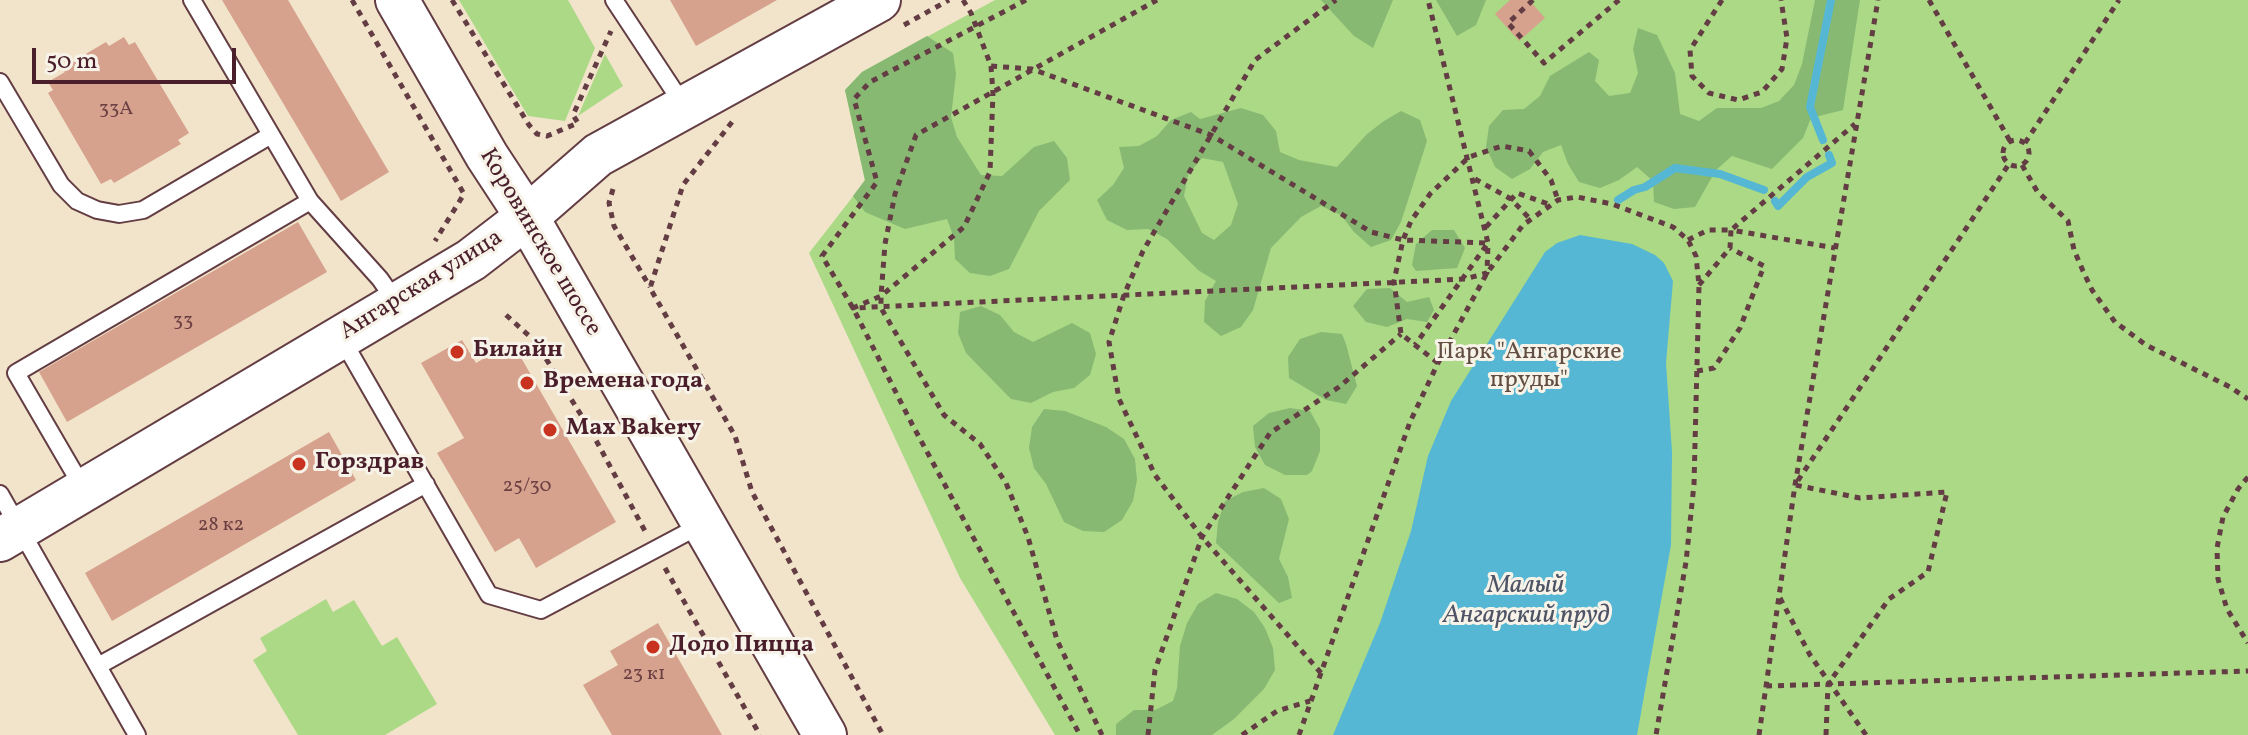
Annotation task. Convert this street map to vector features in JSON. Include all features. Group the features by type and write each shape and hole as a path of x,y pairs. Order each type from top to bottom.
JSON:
{"street":[{"name":"Коровинское шоссе","path":"397,0 487,156 527,217 825,735"},
{"name":"Ангарская улица","path":"6,520 84,489 471,260 527,217 598,155 685,108 887,15"}],"lane":[{"path":"192,0 310,201 380,279 397,304"},
{"path":"620,3 685,108"},
{"path":"0,82 61,185 77,201 97,210 119,214 143,210 271,135"},
{"path":"84,489 16,373 310,201"},
{"path":"341,337 489,595 541,610 703,523"},
{"path":"98,666 426,484"},
{"path":"6,520 98,666 137,735"}],"path":[{"path":"352,0 464,194 430,250"},
{"path":"452,0 529,125 537,134 547,136 578,123 573,115 620,3"},
{"path":"887,15 949,0"},
{"path":"853,308 881,296 964,227 990,172 991,66 963,0"},
{"path":"1026,0 870,82 854,99 877,182 822,256 853,308 1080,735"},
{"path":"1102,735 1057,640 1028,537 1006,483 980,444 944,415 881,308 881,296 885,244 895,194 916,135 1157,0"},
{"path":"1321,674 1202,537 1155,475 1119,399 1109,342 1143,251 1255,60 1336,0"},
{"path":"1428,0 1485,228 1487,273"},
{"path":"1533,0 1508,23 1544,63 1619,0"},
{"path":"1722,0 1690,50 1692,76 1709,93 1738,100 1762,92 1782,69 1787,38 1781,0"},
{"path":"1759,735 1795,485 1878,0"},
{"path":"1929,0 2010,141"},
{"path":"2025,143 2119,0"},
{"path":"991,66 1032,69 1211,135 1371,232 1403,240 1488,243"},
{"path":"650,288 683,185 734,120 723,125"},
{"path":"1699,285 1730,248 1731,230 1856,123"},
{"path":"2009,164 2003,149 2010,141 2021,140 2028,147 2029,157 2022,165"},
{"path":"1438,363 1401,334 1394,281 1403,240 1411,221 1430,194 1469,157 1502,146 1529,151 1551,180 1558,200"},
{"path":"2009,164 2022,165"},
{"path":"1795,485 2009,164"},
{"path":"2022,165 2037,191 2068,221 2074,250 2083,271 2092,290 2115,322 2146,345 2248,399"},
{"path":"1474,178 1511,199 1531,220"},
{"path":"615,184 609,214 735,436 752,492 883,735"},
{"path":"1485,228 1517,193 1552,205"},
{"path":"1299,735 1410,422 1438,363 1487,273 1523,225 1558,200 1577,197 1612,204 1673,227 1688,240 1696,256 1699,285 1694,484 1686,562 1656,735"},
{"path":"1688,240 1708,230 1731,230 1835,248"},
{"path":"1415,345 1488,243"},
{"path":"1697,371 1714,368 1740,328 1764,266 1730,248"},
{"path":"853,308 1465,279 1487,273"},
{"path":"506,315 535,341 591,431 760,735"},
{"path":"1148,735 1155,670 1202,537 1270,433 1339,387 1401,334"},
{"path":"2248,477 2223,517 2217,548 2218,579 2227,609 2248,643"},
{"path":"1795,485 1860,498 1947,492 1928,572 1889,599 1828,684 1826,735"},
{"path":"1780,598 1828,684 1866,735"},
{"path":"1766,686 2248,671"},
{"path":"1242,735 1277,711 1311,701"}],"green space":[{"path":"459,0 568,0 595,48 565,121 528,116"},
{"name":"Парк \"Ангарские пруды\"","path":"995,0 2248,0 2248,735 1055,735 960,578 809,253 865,181 845,90 862,72"},
{"path":"1321,0 1393,0 1373,48 1354,36"},
{"path":"1436,0 1486,0 1476,25 1457,36"},
{"path":"1815,0 1860,0 1843,110 1811,118 1803,138 1772,169 1732,156 1716,170 1695,207 1674,209 1654,202 1653,181 1637,167 1619,180 1600,188 1579,182 1561,145 1543,152 1530,169 1512,179 1495,167 1486,147 1489,126 1503,110 1524,109 1540,96 1550,76 1589,52 1599,60 1595,81 1609,96 1630,93 1638,73 1633,49 1638,28 1657,35 1675,73 1680,114 1699,121 1717,108 1761,108 1779,101 1794,85 1802,64"},
{"path":"927,36 953,53 956,74 951,117 957,137 981,175 1002,176 1034,147 1054,141 1067,158 1070,180 1039,211 1009,269 990,276 970,273 955,259 954,238 947,219 905,229 865,212 853,196 865,180 845,90 862,72"},
{"path":"605,54 623,86 578,116"},
{"path":"1241,108 1263,115 1276,131 1280,152 1299,160 1337,167 1367,134 1401,111 1420,120 1427,141 1401,222 1391,240 1371,247 1341,215 1321,206 1301,217 1271,248 1253,310 1241,327 1221,336 1204,322 1205,301 1216,281 1198,270 1167,239 1148,229 1127,230 1107,220 1097,200 1113,185 1124,168 1119,147 1139,146 1157,136 1171,120 1191,112 1200,119","holes":["1202,158 1223,162 1238,204 1231,225 1214,240 1202,233 1184,196 1188,175"]},
{"path":"1432,230 1454,230 1465,248 1457,268 1416,271 1412,265 1416,244"},
{"path":"1390,288 1407,302 1429,297 1434,310 1427,322 1407,319 1387,327 1366,322 1353,306 1367,289"},
{"path":"981,306 1000,315 1014,332 1033,342 1072,323 1090,333 1096,354 1090,375 1074,388 1053,392 1031,403 1011,399 966,353 958,333 960,312"},
{"path":"1321,332 1342,334 1346,344 1357,386 1346,404 1326,400 1289,378 1288,357 1300,339"},
{"path":"1290,408 1310,411 1320,429 1320,451 1312,471 1307,475 1285,475 1265,465 1255,447 1253,426 1269,413"},
{"path":"1044,409 1065,411 1106,427 1124,439 1135,459 1137,480 1133,501 1122,520 1104,532 1083,531 1064,522 1046,484 1034,468 1029,448 1032,427"},
{"path":"1264,488 1281,499 1289,519 1279,559 1288,577 1292,598 1279,603 1216,543 1218,522 1225,501 1243,492"},
{"path":"1216,593 1237,599 1254,612 1265,628 1273,648 1275,670 1264,689 1234,719 1212,735 1116,735 1116,724 1134,710 1155,710 1173,701 1180,646 1187,623 1198,604"},
{"path":"326,599 333,612 354,600 382,646 397,637 437,704 385,735 298,735 253,660 267,651 260,638"}],"water":[{"name":"Малый Ангарский пруд","path":"1580,235 1632,244 1655,255 1664,263 1673,281 1666,363 1672,452 1671,545 1637,735 1333,735 1380,623 1411,531 1428,456 1451,401 1545,252 1557,243"}],"building":[{"path":"222,0 288,0 389,172 341,201"},
{"path":"670,0 777,0 696,46"},
{"path":"1510,0 1529,0 1545,18 1519,41 1495,14"},
{"path":"124,37 129,45 135,42 189,133 178,140 181,144 114,183 111,179 101,184 48,93 53,90 48,82 65,72 62,68 106,42 109,46"},
{"path":"298,222 327,272 67,422 39,372"},
{"path":"462,340 476,363 512,342 616,522 536,568 519,538 495,552 437,453 464,438 421,363"},
{"path":"329,432 356,480 112,621 85,573"},
{"path":"658,623 722,735 612,735 583,685 618,665 610,651"}],"waterway":[{"path":"1823,140 1810,107 1831,0"},
{"path":"1775,201 1778,206 1807,177 1832,163 1829,155"},
{"path":"1618,200 1675,168 1720,174 1764,190"}],"place":[{"name":"Билайн","path":"457,352"},
{"name":"Времена года","path":"527,383"},
{"name":"Max Bakery","path":"550,430"},
{"name":"Горздрав","path":"299,464"},
{"name":"Додо Пицца","path":"653,647"}]}
